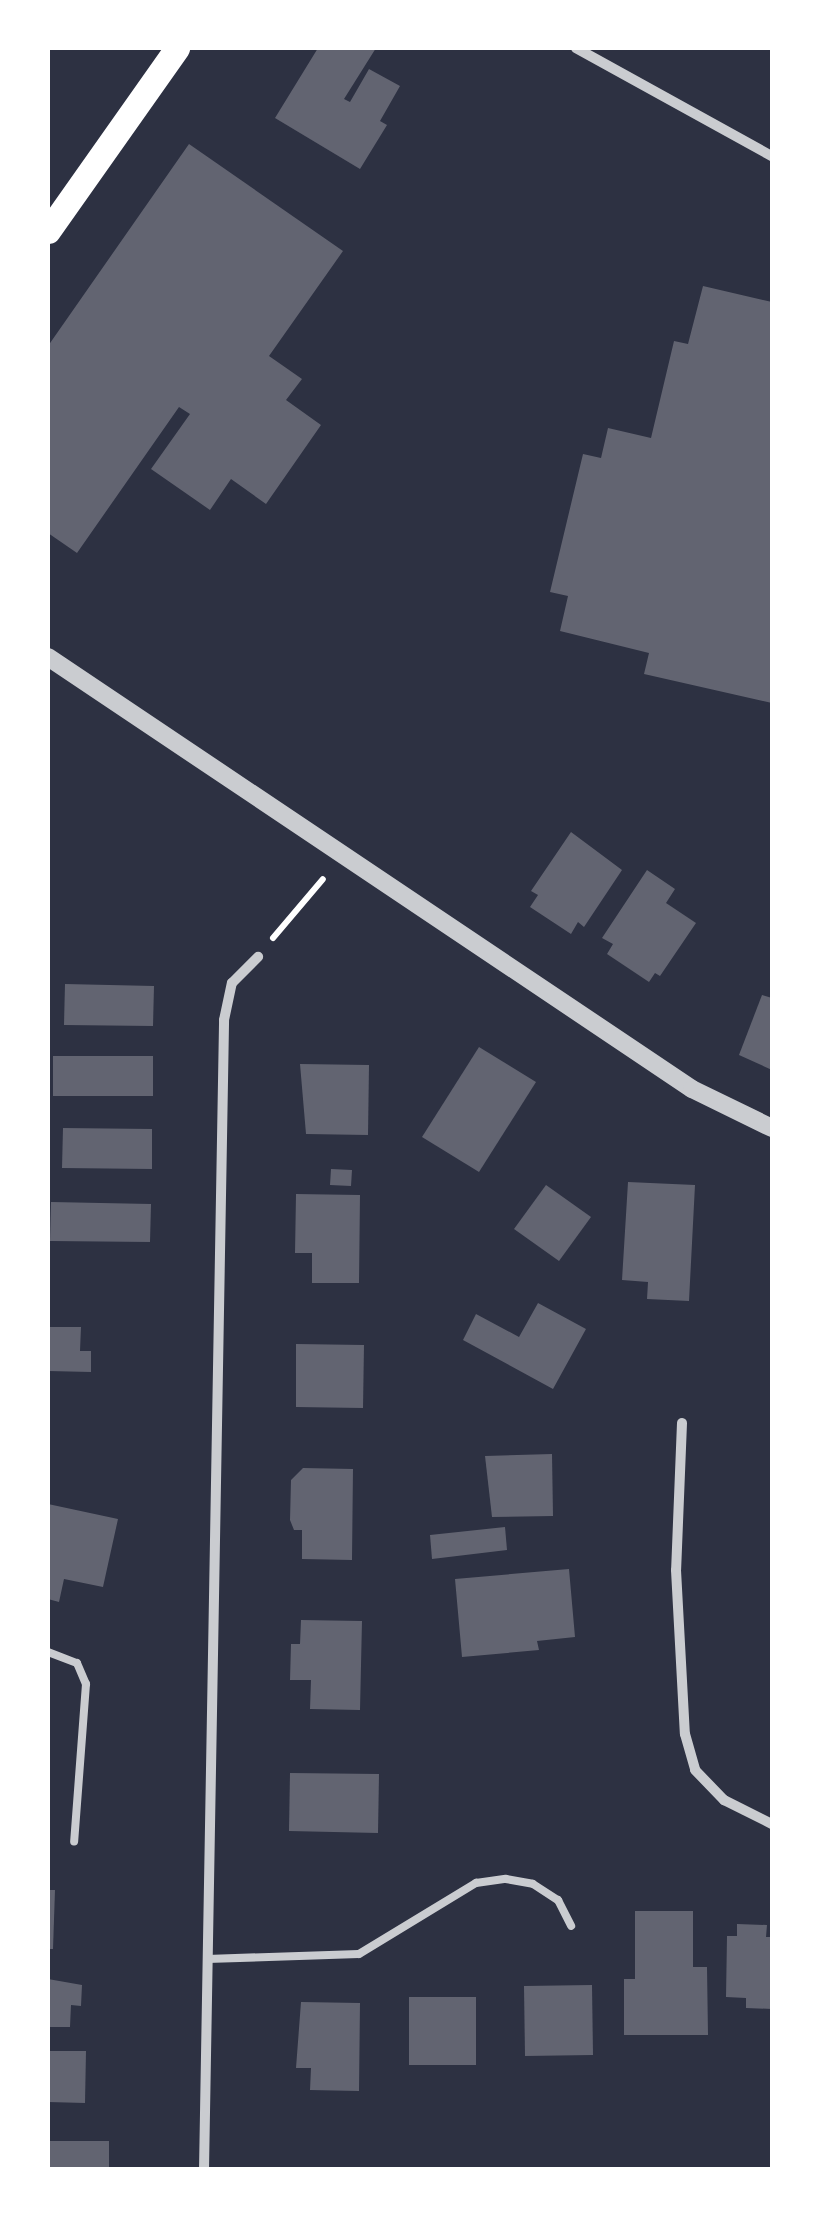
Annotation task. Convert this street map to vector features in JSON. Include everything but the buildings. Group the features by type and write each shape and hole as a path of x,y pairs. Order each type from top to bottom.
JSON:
{"main road":[{"path":"48,231 177,48"}],"street":[{"path":"576,48 772,156"},
{"path":"48,658 692,1089 772,1128"},
{"path":"204,2170 224,1020 232,983 258,957"},
{"path":"682,1423 676,1570 685,1734 695,1770 724,1800 772,1824"}],"lane":[{"path":"48,1652 77,1664 86,1684 74,1842"},
{"path":"207,1959 359,1954 458,1892 506,1879 533,1884 558,1900 571,1926"}],"path":[{"path":"258,957 345,856"}]}
